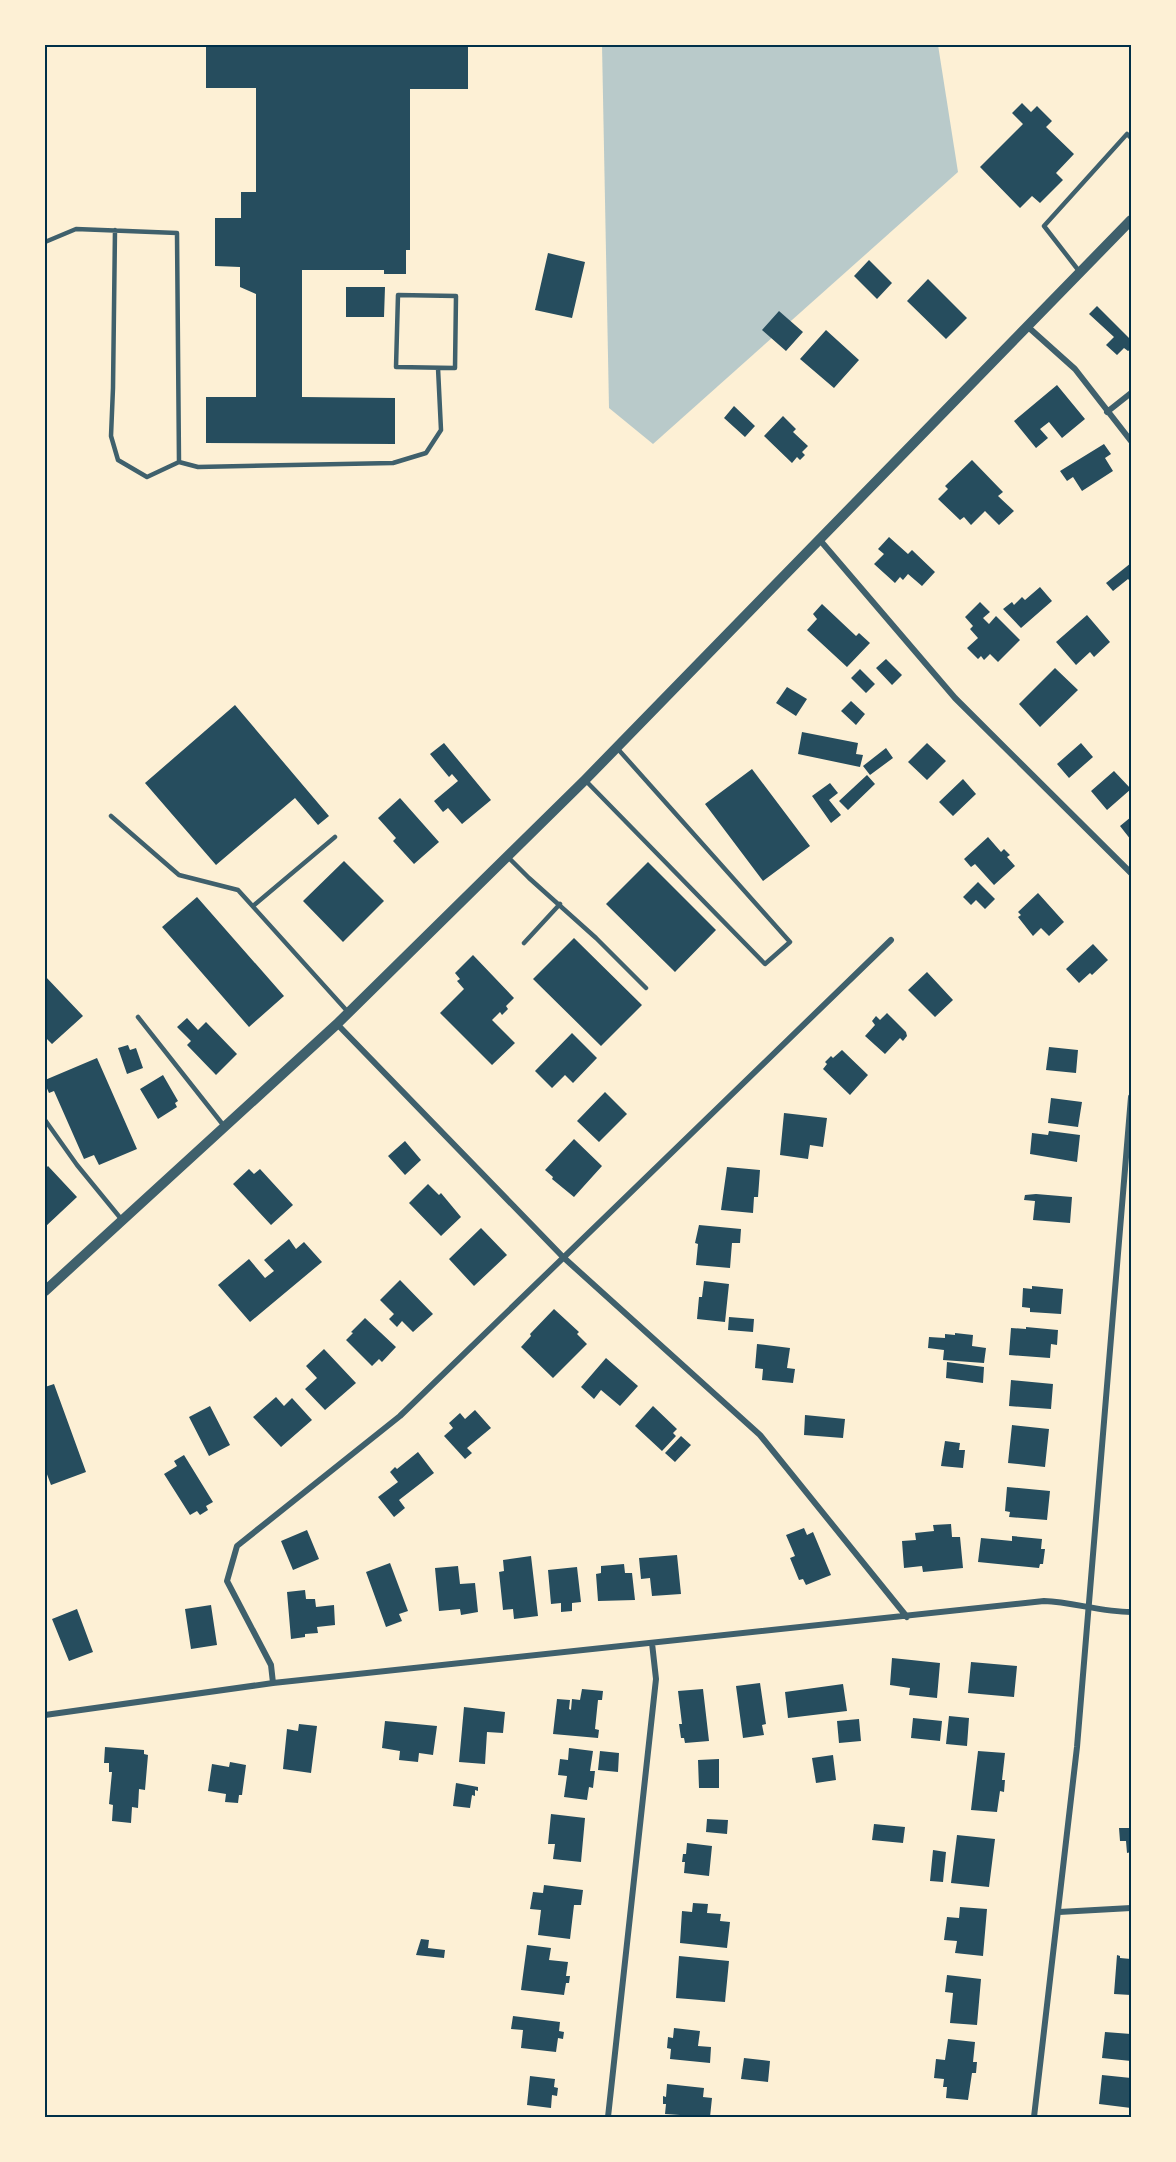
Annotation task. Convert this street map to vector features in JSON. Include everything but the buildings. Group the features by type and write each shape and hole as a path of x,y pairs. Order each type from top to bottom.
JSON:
{"street":[{"path":"45,1291 337,1024 585,780 1131,220"},
{"path":"1027,326 1075,369 1131,441"},
{"path":"1107,412 1131,393"},
{"path":"819,539 955,698 1131,873"},
{"path":"273,1683 271,1665 227,1581 237,1546 400,1416 891,940"},
{"path":"337,1024 563,1257 760,1435 908,1617"},
{"path":"1034,2117 1077,1747 1131,1097"},
{"path":"45,1715 273,1683 1044,1601 1062,1602 1112,1612 1131,1612"},
{"path":"608,2117 656,1679 652,1643"},
{"path":"1059,1912 1131,1908"}],"lane":[{"path":"1080,272 1044,226 1127,134 1131,138"},
{"path":"45,242 76,229 177,233 180,462"},
{"path":"115,230 111,436 118,460 147,477 180,462 198,467 393,463 426,453 441,430 438,368"},
{"path":"398,295 456,296 455,368 438,368 396,367 398,295"},
{"path":"585,780 765,964 790,942 617,748"},
{"path":"111,816 179,875 238,890 348,1012"},
{"path":"253,906 335,837"},
{"path":"507,856 646,988"},
{"path":"524,943 560,904"},
{"path":"138,1017 224,1126"},
{"path":"45,1120 77,1165 122,1220"}],"shaded area":[{"path":"602,45 938,45 958,172 653,444 609,408"}]}
